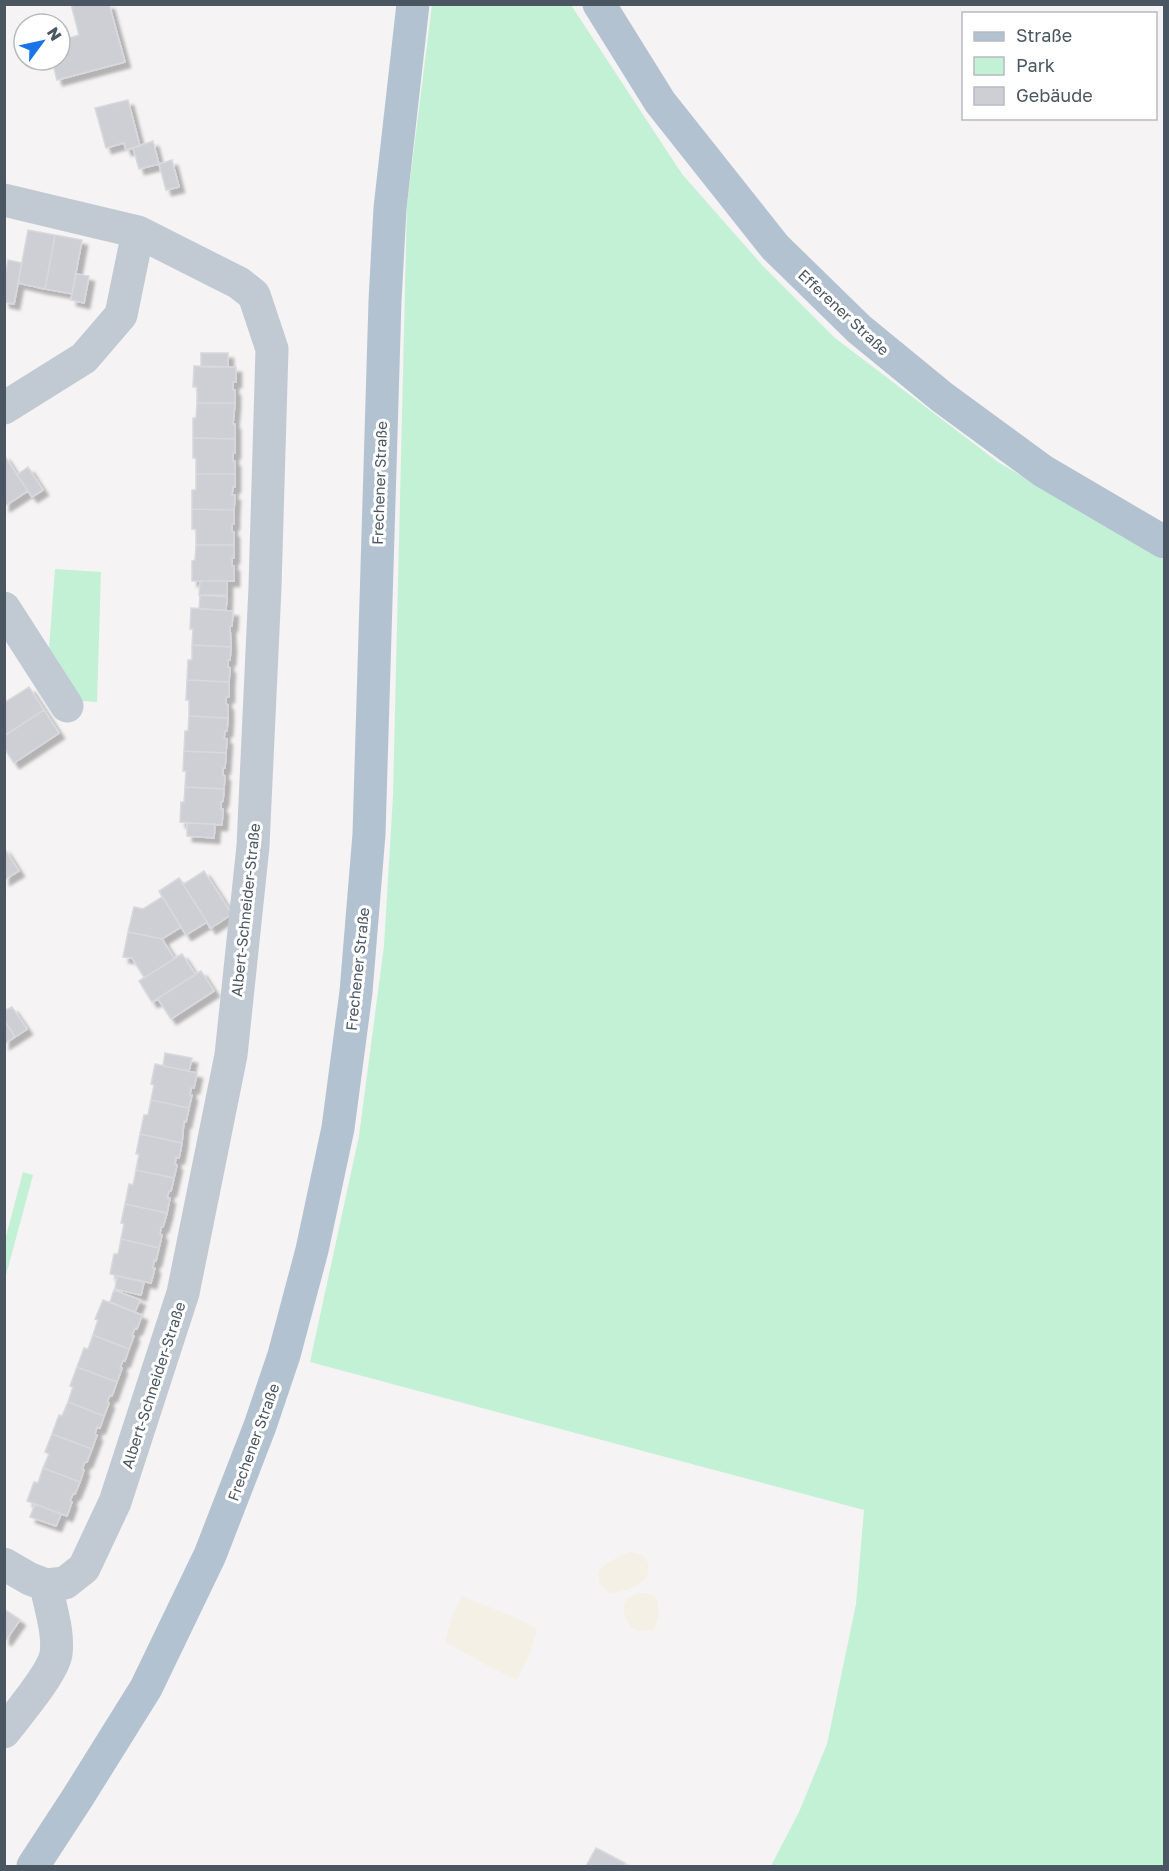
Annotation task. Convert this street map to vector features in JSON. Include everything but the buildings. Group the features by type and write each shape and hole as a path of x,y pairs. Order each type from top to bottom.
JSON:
{"main road":[{"name":"Frechener Straße","path":"33,1866 146,1688 210,1555 260,1426 284,1355 312,1250 338,1128 356,992 369,834 385,301 390,208 413,4"},
{"name":"Efferener Straße","path":"599,4 660,102 775,247 859,329 942,397 1043,471 1164,542"}],"street":[{"name":"Albert-Schneider-Straße","path":"4,200 138,232 238,283 254,295 272,349 266,587 253,846 231,1055 183,1293 115,1502 84,1568 64,1583 46,1585"},
{"path":"4,408 84,358 121,315 138,232"},
{"path":"4,608 67,705"},
{"path":"4,1564 46,1585 57,1642 56,1657 47,1674 4,1732"}],"green space":[{"path":"432,5 571,5 682,174 763,266 835,338 998,462 1164,560 1164,1866 771,1866 799,1812 827,1744 856,1604 864,1510 310,1362 359,1136 384,946 393,796 407,204"},
{"path":"55,569 101,572 97,702 83,701 49,649"},
{"path":"23,1172 33,1175 5,1279 5,1240"}],"sand":[{"path":"631,1552 643,1555 646,1559 648,1571 646,1577 636,1586 609,1593 600,1584 598,1571 613,1560"},
{"path":"641,1593 656,1598 658,1618 654,1629 642,1631 635,1629 625,1616 624,1606 627,1599"},
{"path":"462,1596 510,1615 537,1629 530,1653 517,1680 445,1642 452,1616"}]}
